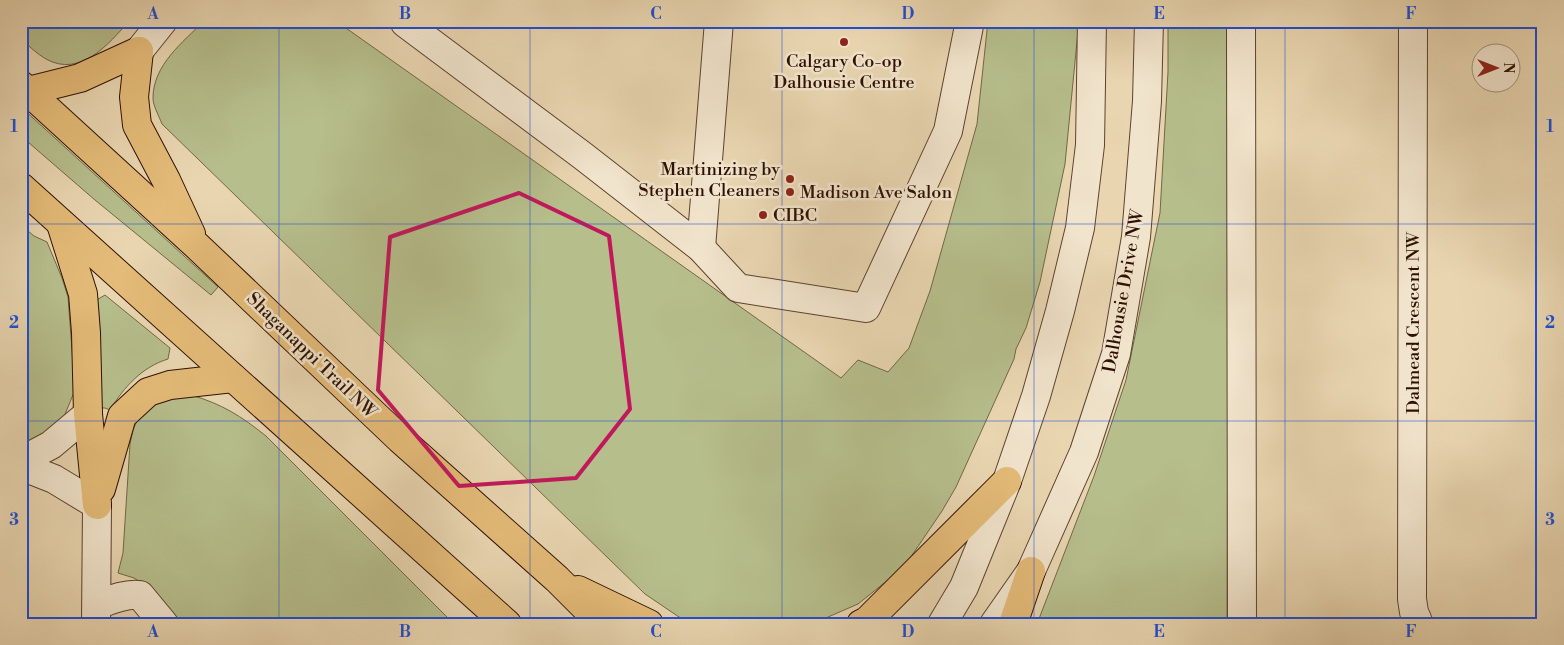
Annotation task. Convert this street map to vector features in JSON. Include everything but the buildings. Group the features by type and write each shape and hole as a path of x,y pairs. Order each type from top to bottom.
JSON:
{"main road":[{"path":"24,88 80,78 138,51 134,97 137,125 166,180 196,245"},
{"name":"Shaganappi Trail NW","path":"24,88 196,245 400,439 557,579 602,624"},
{"path":"21,187 507,624"},
{"path":"60,223 83,294 88,414 96,505"},
{"path":"96,505 122,416 148,392 170,385 233,378"},
{"path":"861,624 867,621 1008,481"},
{"path":"1013,624 1031,571"},
{"path":"458,579 490,624"},
{"path":"557,579 649,624"}],"street":[{"path":"138,51 163,21"},
{"path":"701,248 718,21"},
{"path":"404,22 583,156 701,248 738,288 866,308 948,131 970,21"},
{"path":"942,624 964,587 1008,481 1036,396 1060,312 1080,228 1090,146 1092,21"},
{"name":"Dalhousie Drive NW","path":"994,624 1031,571 1084,452 1116,354 1136,238 1147,101 1149,21"},
{"path":"1241,21 1242,624"},
{"name":"Dalmead Crescent NW","path":"1413,21 1412,599 1414,612 1419,624"},
{"path":"21,461 51,445 88,414"},
{"path":"21,466 54,479 96,505 96,614"},
{"path":"96,614 114,599 134,594 140,596 164,624"}],"highlighted area":[{"path":"519,193 609,236 630,409 576,478 459,486 378,390 390,237"}],"green space":[{"path":"21,21 129,21 93,56 70,64 59,64 39,55 21,39"},
{"path":"204,21 336,21 841,378 858,360 888,372 909,348 930,291 977,124 988,21 1079,21 1065,164 1040,282 1026,328 1016,349 1014,359 956,487 904,567 858,604 812,624 697,624 679,617 645,594 162,124 153,101 154,86 158,75 171,55"},
{"path":"1168,21 1229,21 1227,624 1037,624 1094,476 1126,380 1160,213 1168,72"},
{"path":"21,107 218,287 211,295 95,200 21,136"},
{"path":"21,225 34,236 47,242 62,278 68,297 75,390 63,419 34,442 21,445"},
{"path":"105,295 170,348 168,359 150,367 134,379 121,393 110,410 99,408 95,301"},
{"path":"191,395 231,411 266,436 454,624 176,624 149,588 134,578 118,573 123,553 130,444 133,430 138,418 160,398"}],"place":[{"name":"Calgary Co-op Dalhousie Centre","path":"844,42"},
{"name":"Martinizing by Stephen Cleaners","path":"790,179"},
{"name":"Madison Ave Salon","path":"790,192"},
{"name":"CIBC","path":"763,215"}]}
